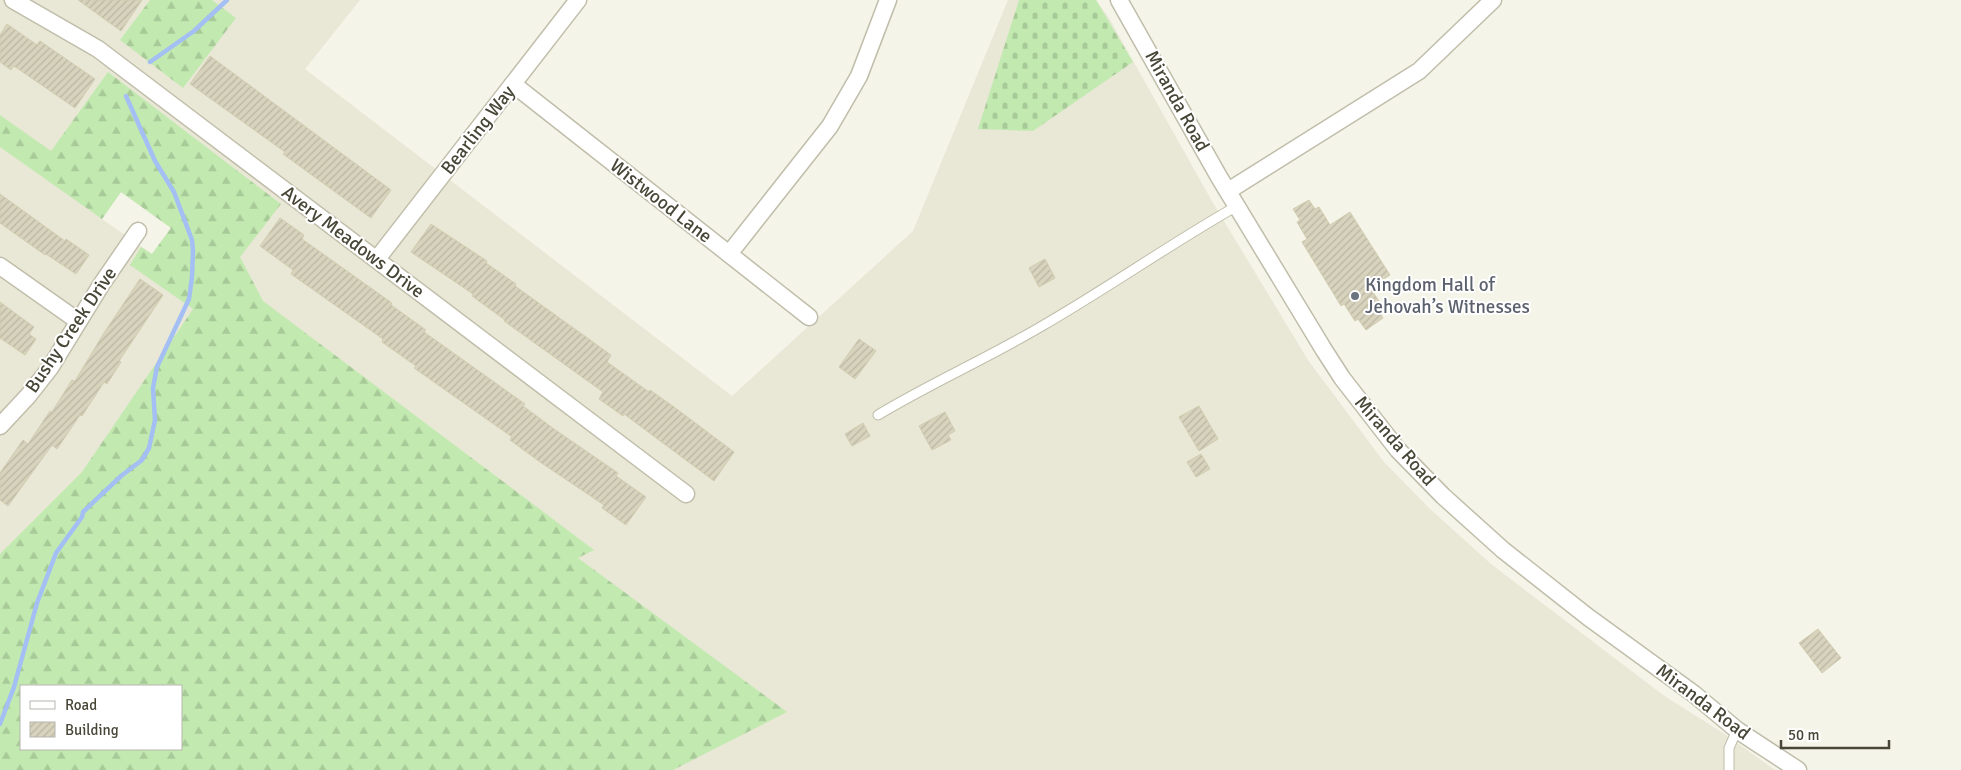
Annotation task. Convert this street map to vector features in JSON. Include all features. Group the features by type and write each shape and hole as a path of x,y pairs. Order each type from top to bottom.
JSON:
{"street":[{"name":"Avery Meadows Drive","path":"13,0 98,49 686,494"},
{"name":"Bearling Way","path":"377,259 578,0"},
{"path":"728,254 830,126 859,76 888,0"},
{"name":"Miranda Road","path":"1118,0 1228,191 1342,378 1398,450 1443,496 1530,573 1694,694 1737,730 1798,770"},
{"path":"1228,191 1419,71 1493,0"},
{"name":"Wistwood Lane","path":"513,84 809,317"},
{"name":"Bushy Creek Drive","path":"0,426 28,396 50,368 78,321 138,231"},
{"path":"0,266 78,321"}],"lane":[{"path":"878,415 915,393 975,364 1043,326 1188,234 1237,206"},
{"path":"1729,770 1729,748 1737,730"}],"shaded area":[{"path":"0,0 360,0 305,69 732,396 913,231 1008,0 1096,0 1109,18 1213,203 1308,360 1384,462 1429,508 1491,564 1663,695 1726,735 1775,770 0,770","holes":["121,192 171,228 152,254 102,219"]}],"green space":[{"path":"150,0 212,0 236,18 183,88 120,40"},
{"path":"1019,0 1096,0 1133,62 1033,131 978,129"},
{"path":"108,72 281,204 240,257 263,301 594,550 578,558 787,712 673,770 0,770 0,554 82,472 193,309 130,265 141,247 152,254 171,228 121,192 102,219 0,147 0,115 51,151"}],"building":[{"path":"78,0 142,0 121,31"},
{"path":"7,24 37,45 40,41 95,79 75,108 14,66 11,70 0,62 0,35"},
{"path":"210,56 391,190 371,218 283,154 285,152 190,84"},
{"path":"0,194 65,241 66,239 89,255 76,274 0,223"},
{"path":"1309,200 1315,209 1319,207 1330,225 1350,212 1390,275 1370,288 1381,304 1376,307 1383,318 1366,330 1358,319 1355,321 1344,304 1341,306 1302,242 1307,239 1297,222 1300,220 1293,209"},
{"path":"280,218 304,235 302,239 392,303 391,305 426,330 424,332 525,404 523,406 554,429 618,473 616,476 646,497 626,525 602,508 604,505 540,462 510,440 512,437 414,368 416,366 382,342 383,339 291,274 293,270 260,246"},
{"path":"431,224 487,261 486,263 516,284 515,286 611,355 607,362 674,407 734,452 714,481 624,414 623,416 599,399 603,392 504,321 472,296 473,294 411,252"},
{"path":"1045,259 1055,278 1039,287 1029,268"},
{"path":"140,279 163,295 119,361 121,362 107,384 104,382 82,416 80,415 57,449 52,445 8,506 0,500 0,473 23,440 28,444 50,411 52,412 72,380 75,381"},
{"path":"0,302 34,327 29,334 36,339 25,355 0,338"},
{"path":"859,339 876,351 855,379 839,367"},
{"path":"1199,406 1218,439 1199,451 1179,417"},
{"path":"945,412 955,431 948,435 951,440 932,450 919,426"},
{"path":"863,423 870,436 852,446 845,434"},
{"path":"1201,454 1210,469 1196,477 1187,462"},
{"path":"1818,629 1841,658 1822,673 1799,643"}],"waterway":[{"path":"150,62 194,31 227,0"},
{"path":"0,724 14,687 37,603 56,553 82,517 83,512 121,476 142,460 149,448 155,420 153,388 157,367 189,299 192,277 192,240 174,192 155,161 126,96"}],"place":[{"name":"Kingdom Hall of Jehovah’s Witnesses","path":"1355,296"}]}
